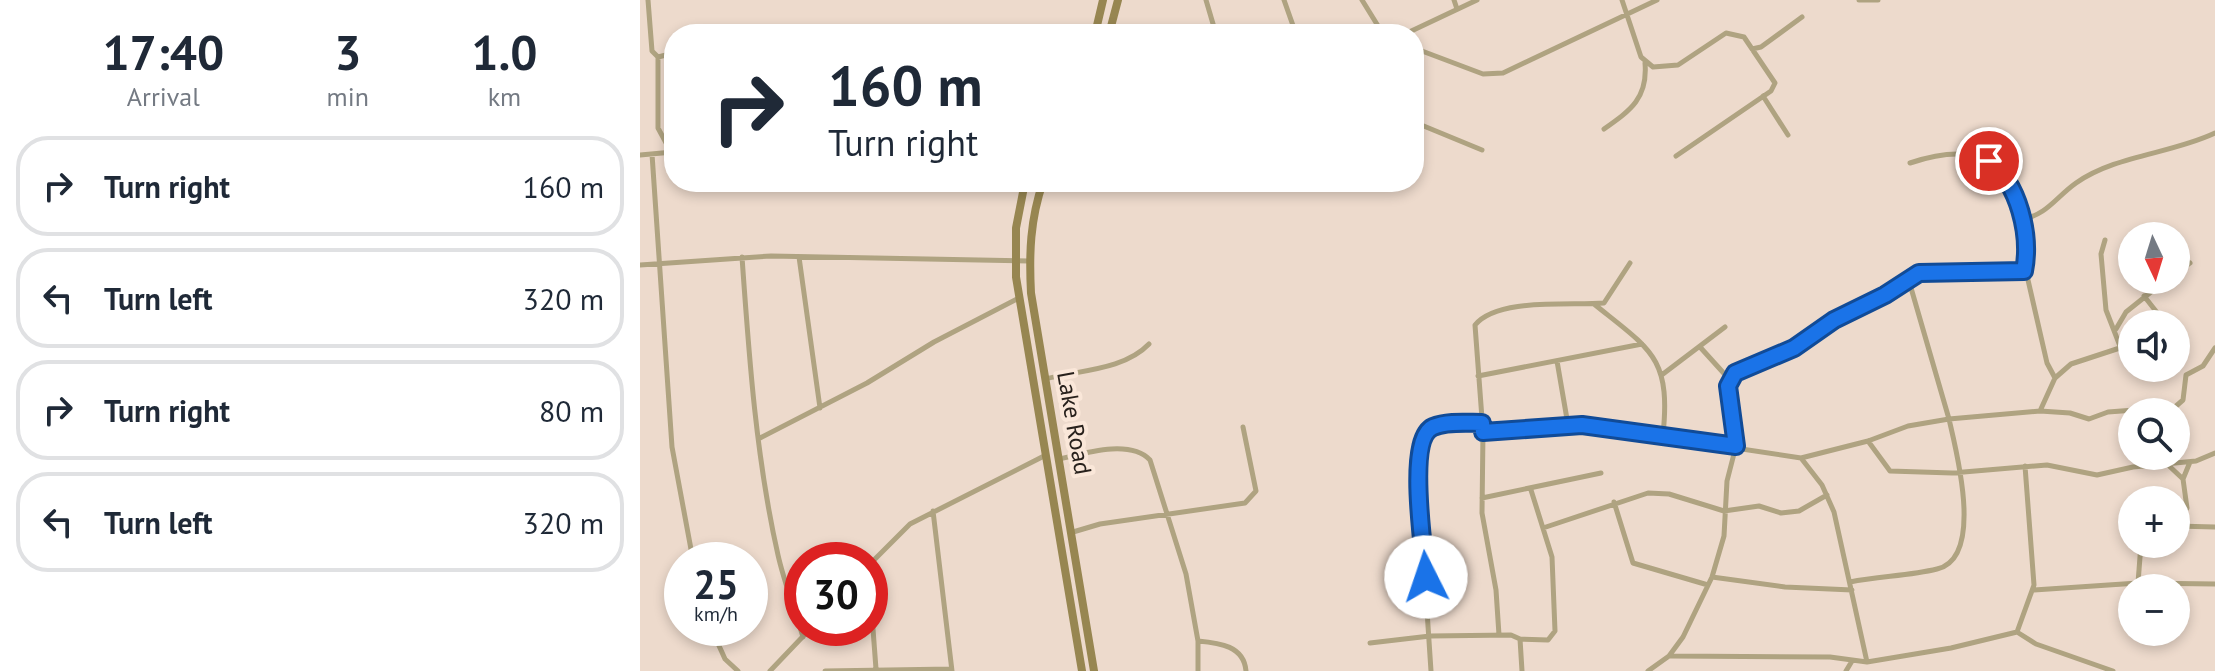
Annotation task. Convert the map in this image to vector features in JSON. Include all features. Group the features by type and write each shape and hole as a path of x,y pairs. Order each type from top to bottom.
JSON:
{"main road":[{"path":"1097,24 1103,0"},
{"path":"1112,24 1118,0"},
{"name":"Lake Road","path":"1023,192 1016,228 1019,298 1082,671"},
{"name":"Lake Road","path":"1040,192 1033,218 1029,261 1045,379 1094,671"}],"street":[{"path":"648,0 652,51 658,57 658,128 664,138"},
{"path":"1206,0 1213,24"},
{"path":"1284,0 1292,24"},
{"path":"1362,0 1376,24"},
{"path":"1454,0 1457,9"},
{"path":"1424,25 1477,0"},
{"path":"1604,129 1640,98 1646,81 1645,62 1622,0"},
{"path":"1424,51 1494,75 1657,0"},
{"path":"1859,0 1878,0"},
{"path":"1752,49 1761,47 1802,17"},
{"path":"1645,62 1653,67 1678,65 1726,33 1744,37 1775,83 1763,96 1676,156"},
{"path":"658,57 664,56"},
{"path":"1763,96 1788,135"},
{"path":"1424,126 1482,150"},
{"path":"2021,220 2054,206 2073,185 2112,164 2215,133"},
{"path":"640,155 664,153"},
{"path":"1910,163 1935,155 1956,153 1989,161 2006,178 2026,243 2024,271 2047,363 2055,378"},
{"path":"652,154 672,447 690,542"},
{"path":"2105,240 2101,254 2106,310 2118,338"},
{"path":"742,257 760,438 778,556 784,575"},
{"path":"640,265 742,257 1029,261"},
{"path":"799,257 820,408"},
{"path":"1499,635 1496,590 1482,498 1483,432 1473,333 1479,320 1532,306 1594,304 1611,297 1630,263"},
{"path":"1729,379 1794,348 1834,320 1919,273 2024,271"},
{"path":"1850,582 1939,569 1947,565 1960,547 1966,522 1949,419 1909,281"},
{"path":"2116,329 2126,312 2147,294"},
{"path":"2144,296 2155,310"},
{"path":"760,438 1019,298"},
{"path":"1594,304 1642,344 1663,374 1663,435"},
{"path":"1663,374 1725,327"},
{"path":"1045,379 1117,364 1139,355 1149,344"},
{"path":"1478,376 1642,344"},
{"path":"1648,671 1669,656 1683,637 1712,577 1724,536 1727,481 1736,446 1729,379 1699,347"},
{"path":"2040,411 2055,378 2071,364 2118,347"},
{"path":"1483,432 1568,425 1663,435 1801,458 1868,441 1908,426 1949,419 2040,411 2070,413 2089,419 2108,412 2181,405 2186,375 2203,366 2215,348"},
{"path":"1557,361 1568,425"},
{"path":"1431,671 1417,460 1419,447 1431,427 1482,423"},
{"path":"1073,532 1100,524 1245,503 1256,491 1256,480 1243,427"},
{"path":"1868,441 1890,471 1960,472 2047,465 2097,475 2126,470"},
{"path":"1060,459 1126,448 1143,453 1150,460 1186,574 1198,641 1198,671"},
{"path":"2190,462 2215,453"},
{"path":"888,546 910,524 1046,455"},
{"path":"1801,458 1827,495 1840,531 1867,662"},
{"path":"2017,632 2034,590 2025,466"},
{"path":"2173,470 2183,479"},
{"path":"2184,486 2187,470"},
{"path":"1482,498 1601,473"},
{"path":"1370,643 1430,636 1499,635 1548,640 1555,631 1552,557 1531,490"},
{"path":"1543,528 1648,493 1669,494 1724,511 1759,506 1781,513 1799,511 1827,495"},
{"path":"1614,502 1633,563 1708,585"},
{"path":"825,671 952,670 933,511"},
{"path":"2190,525 2215,527"},
{"path":"1712,577 1785,587 1852,590"},
{"path":"2034,590 2118,584"},
{"path":"2190,584 2215,584"},
{"path":"1669,656 1818,657 1867,662 1951,648 2017,632 2036,644 2113,671"},
{"path":"1520,639 1522,671"},
{"path":"1198,641 1239,652 1245,658 1246,671"},
{"path":"719,646 725,659 738,671"},
{"path":"770,671 794,646"},
{"path":"874,646 876,669"},
{"path":"1846,671 1852,661"}],"route":[{"path":"1426,577 1417,460 1423,436 1431,427 1482,423 1483,432 1582,425 1736,446 1728,386 1729,379 1735,373 1794,348 1834,320 1855,312 1919,273 2024,271 2026,243 2016,201 2006,178 1989,161"}]}
